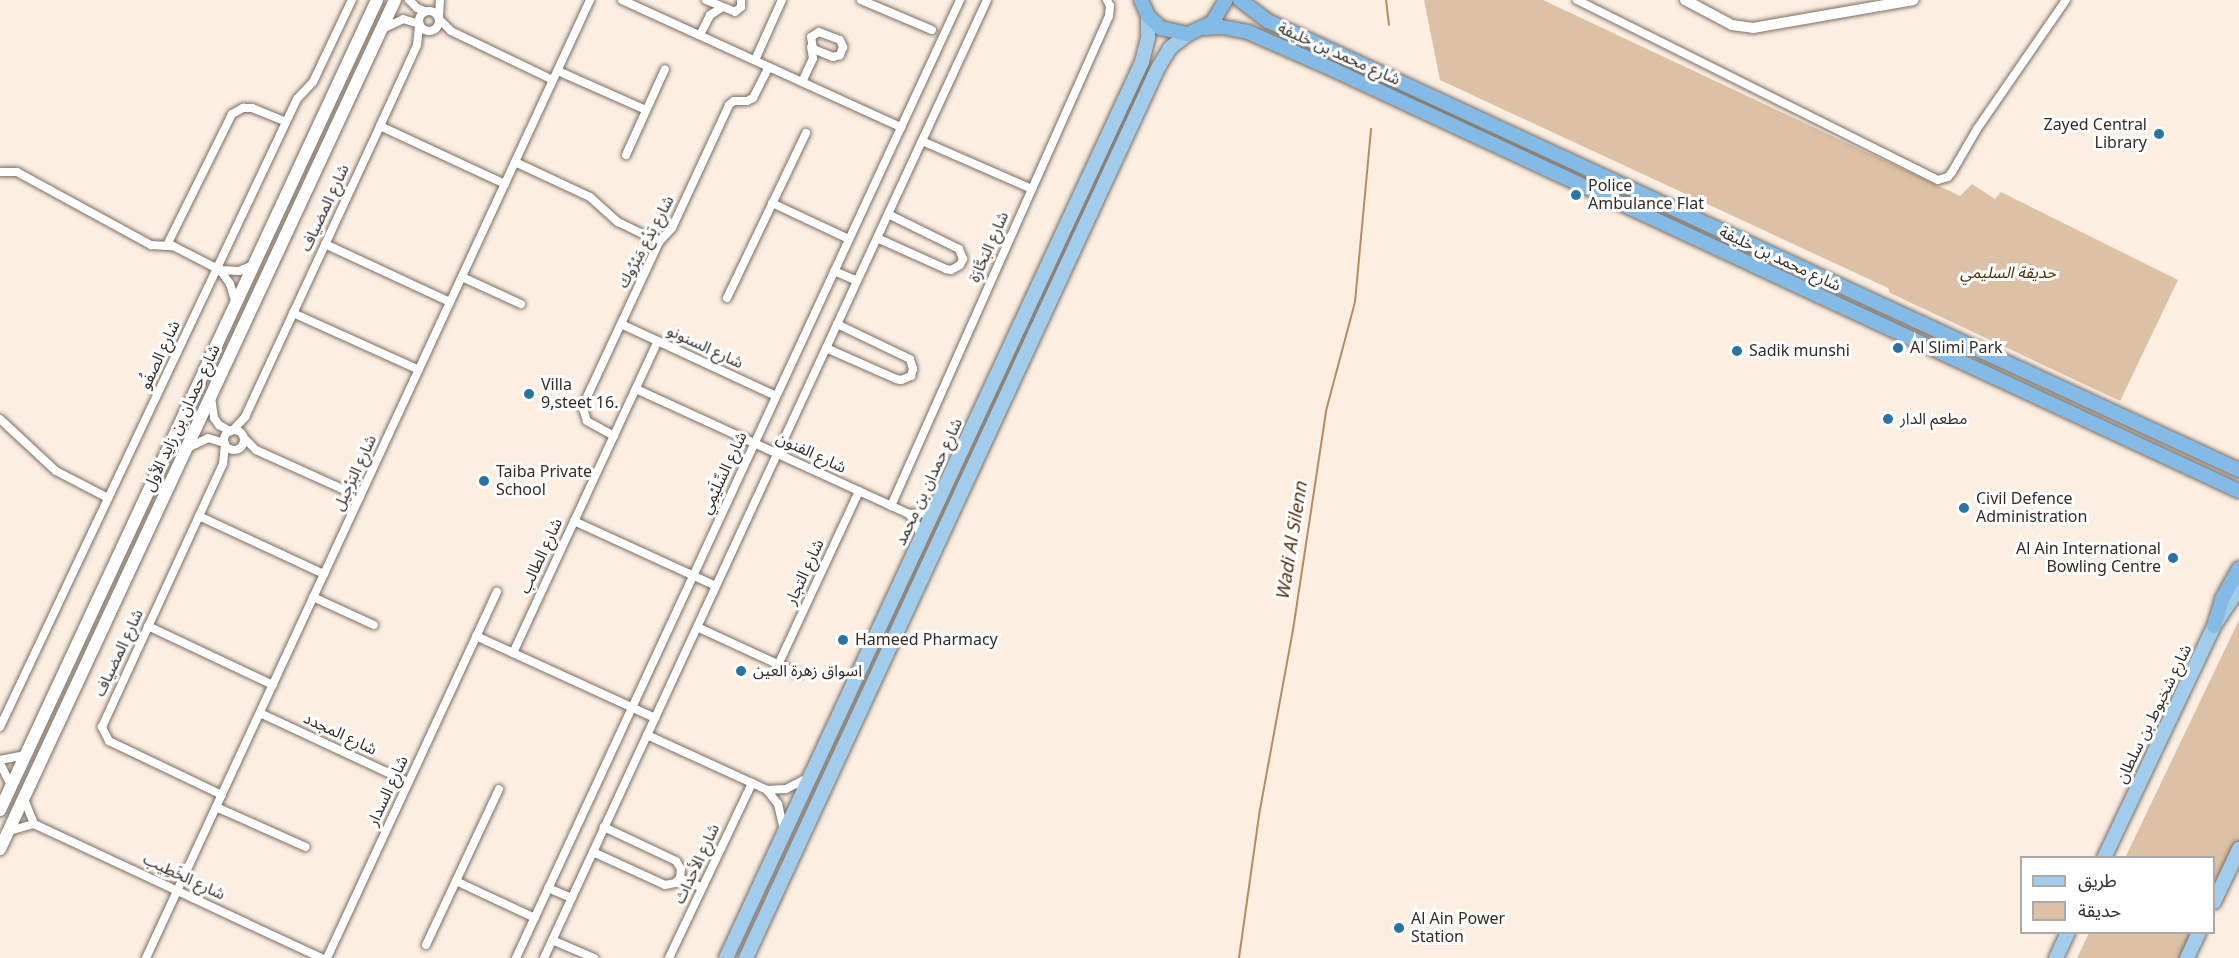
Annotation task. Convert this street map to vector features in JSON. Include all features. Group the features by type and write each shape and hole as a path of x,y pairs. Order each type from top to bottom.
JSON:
{"highway":[{"path":"1141,0 1148,16 1170,32 1188,34 1205,28 1218,16 1226,0"},
{"name":"شارع محمد بن خليفة","path":"1240,0 1268,21 2239,470"},
{"name":"شارع محمد بن خليفة","path":"1205,28 1222,27 1248,32 1334,70 2239,490"},
{"path":"2197,451 2239,460"},
{"path":"2213,478 2239,501"},
{"path":"2214,626 2222,599 2239,568"}],"main road":[{"name":"شارع حمدان بن زايد الأول","path":"0,810 377,0"},
{"name":"شارع حمدان بن زايد الأول","path":"0,849 395,0"},
{"name":"شارع حمدان بن محمد","path":"726,958 1143,62 1148,38 1148,16"},
{"path":"746,958 1158,68 1170,48 1188,34"},
{"name":"شارع شخبوط بن سلطان","path":"2105,856 2214,626 2239,588"},
{"path":"2215,900 2239,849"},
{"path":"2056,958 2068,934"},
{"path":"2187,958 2199,934"}],"street":[{"name":"شارع الصفُو","path":"0,727 219,269 286,122 300,94 316,78 352,0"},
{"path":"409,0 417,8 436,13 451,31 553,80"},
{"path":"419,24 419,18 439,0"},
{"path":"432,31 439,25 439,0"},
{"name":"شارع البَرْجِيل","path":"146,958 590,0"},
{"path":"622,0 901,127"},
{"path":"707,1 735,12 741,7 741,0"},
{"path":"755,60 782,0"},
{"path":"861,0 932,30"},
{"name":"شارع السِّلَيْمِي","path":"516,958 960,0"},
{"path":"544,958 987,0"},
{"name":"شارع البَحَّارَة","path":"891,506 1108,16 1110,6 1107,0"},
{"path":"1577,0 1938,180 1948,177 1952,172 1973,134 2067,0"},
{"path":"1684,0 1732,25 1753,28 1885,3 1914,0"},
{"path":"707,1 710,15"},
{"path":"700,35 710,15 721,8"},
{"path":"381,29 403,19 419,24 425,30 451,31"},
{"name":"شارع المضياف","path":"244,438 245,417 417,45 419,24"},
{"name":"شارع المضياف","path":"417,45 432,31"},
{"path":"802,82 813,58 811,47 811,38 819,32 842,43 843,51 837,57 811,47"},
{"path":"813,58 823,53"},
{"name":"شارع بَدْع مَبْرُوك","path":"614,436 590,424 583,410 659,242 672,228 729,105 734,101 747,101 753,98 769,67"},
{"path":"626,155 665,69"},
{"path":"558,71 646,110"},
{"path":"167,245 232,114 243,108 252,108 286,122"},
{"path":"380,126 505,184"},
{"path":"727,298 806,133"},
{"path":"922,141 1032,189"},
{"path":"515,162 590,197 618,222 659,242"},
{"path":"0,172 17,172 148,244 167,245 219,269 239,271 253,265"},
{"path":"772,203 849,239"},
{"path":"877,238 946,269 951,270 960,266 963,259 959,249 888,214"},
{"path":"325,244 450,303"},
{"path":"219,269 231,286 236,304"},
{"path":"834,270 857,281"},
{"path":"462,277 521,304"},
{"path":"293,313 419,370"},
{"name":"شارع السنونو","path":"621,324 776,396"},
{"path":"826,348 896,380 911,376 913,369 910,359 837,324"},
{"name":"شارع الطالب","path":"513,653 658,341"},
{"name":"شارع الفنون","path":"636,389 909,514"},
{"path":"210,396 214,418 222,428 239,431 256,450 360,497"},
{"name":"شارع المضياف","path":"231,430 245,417"},
{"path":"0,419 56,471 108,498"},
{"path":"224,444 224,437 231,430"},
{"path":"187,448 208,438 224,444 230,450 256,450"},
{"path":"238,450 243,446 244,438"},
{"name":"شارع المضياف","path":"222,795 114,743 103,733 104,722 223,464 224,444"},
{"name":"شارع المضياف","path":"223,464 238,450"},
{"name":"شارع التجار","path":"778,665 859,491"},
{"path":"909,514 923,513 935,508"},
{"path":"909,514 917,525 921,538"},
{"path":"199,516 324,574"},
{"path":"574,521 716,586"},
{"name":"شارع السدار","path":"324,958 497,592"},
{"path":"313,597 374,625"},
{"path":"148,626 273,685"},
{"path":"697,627 798,674"},
{"path":"476,636 655,718"},
{"name":"شارع المجدد","path":"260,713 408,782"},
{"path":"647,735 766,790 782,813 784,832"},
{"path":"11,786 0,761 26,755"},
{"path":"766,790 786,789 811,776"},
{"name":"شارع الأحداث","path":"669,958 752,783"},
{"path":"426,945 499,789"},
{"path":"9,831 34,824 23,798"},
{"path":"216,807 306,847"},
{"name":"شارع الخَطِيب","path":"34,824 324,958"},
{"path":"593,852 665,885 675,883 680,878 681,869 676,861 604,827"},
{"path":"680,878 702,888"},
{"path":"456,881 535,918"},
{"path":"548,888 572,898"},
{"path":"552,940 594,958"}],"green space":[{"name":"حديقة السليمي","path":"1424,0 1543,0 1960,196 1972,184 1995,199 2001,192 2178,280 2120,401 1890,293 1888,288 1440,80"},
{"path":"2239,620 2239,842 2215,893 2215,856 2126,856"},
{"path":"2089,934 2195,934 2183,958 2077,958"}],"waterway":[{"path":"1386,0 1389,25"},
{"name":"Wadi Al Silenn","path":"1239,958 1259,815 1293,630 1326,411 1355,302 1371,129"}],"place":[{"name":"Zayed Central Library","path":"2159,134"},
{"name":"Police Ambulance Flat","path":"1576,195"},
{"name":"Al Slimi Park","path":"1898,348"},
{"name":"Sadik munshi","path":"1737,351"},
{"name":"Villa 9,steet 16.","path":"529,394"},
{"name":"مطعم الدار","path":"1888,419"},
{"name":"Taiba Private School","path":"484,481"},
{"name":"Civil Defence Administration","path":"1964,508"},
{"name":"Al Ain International Bowling Centre","path":"2173,558"},
{"name":"Hameed Pharmacy","path":"843,640"},
{"name":"اسواق زهرة العين","path":"741,671"},
{"name":"Al Ain Power Station","path":"1399,928"}]}
